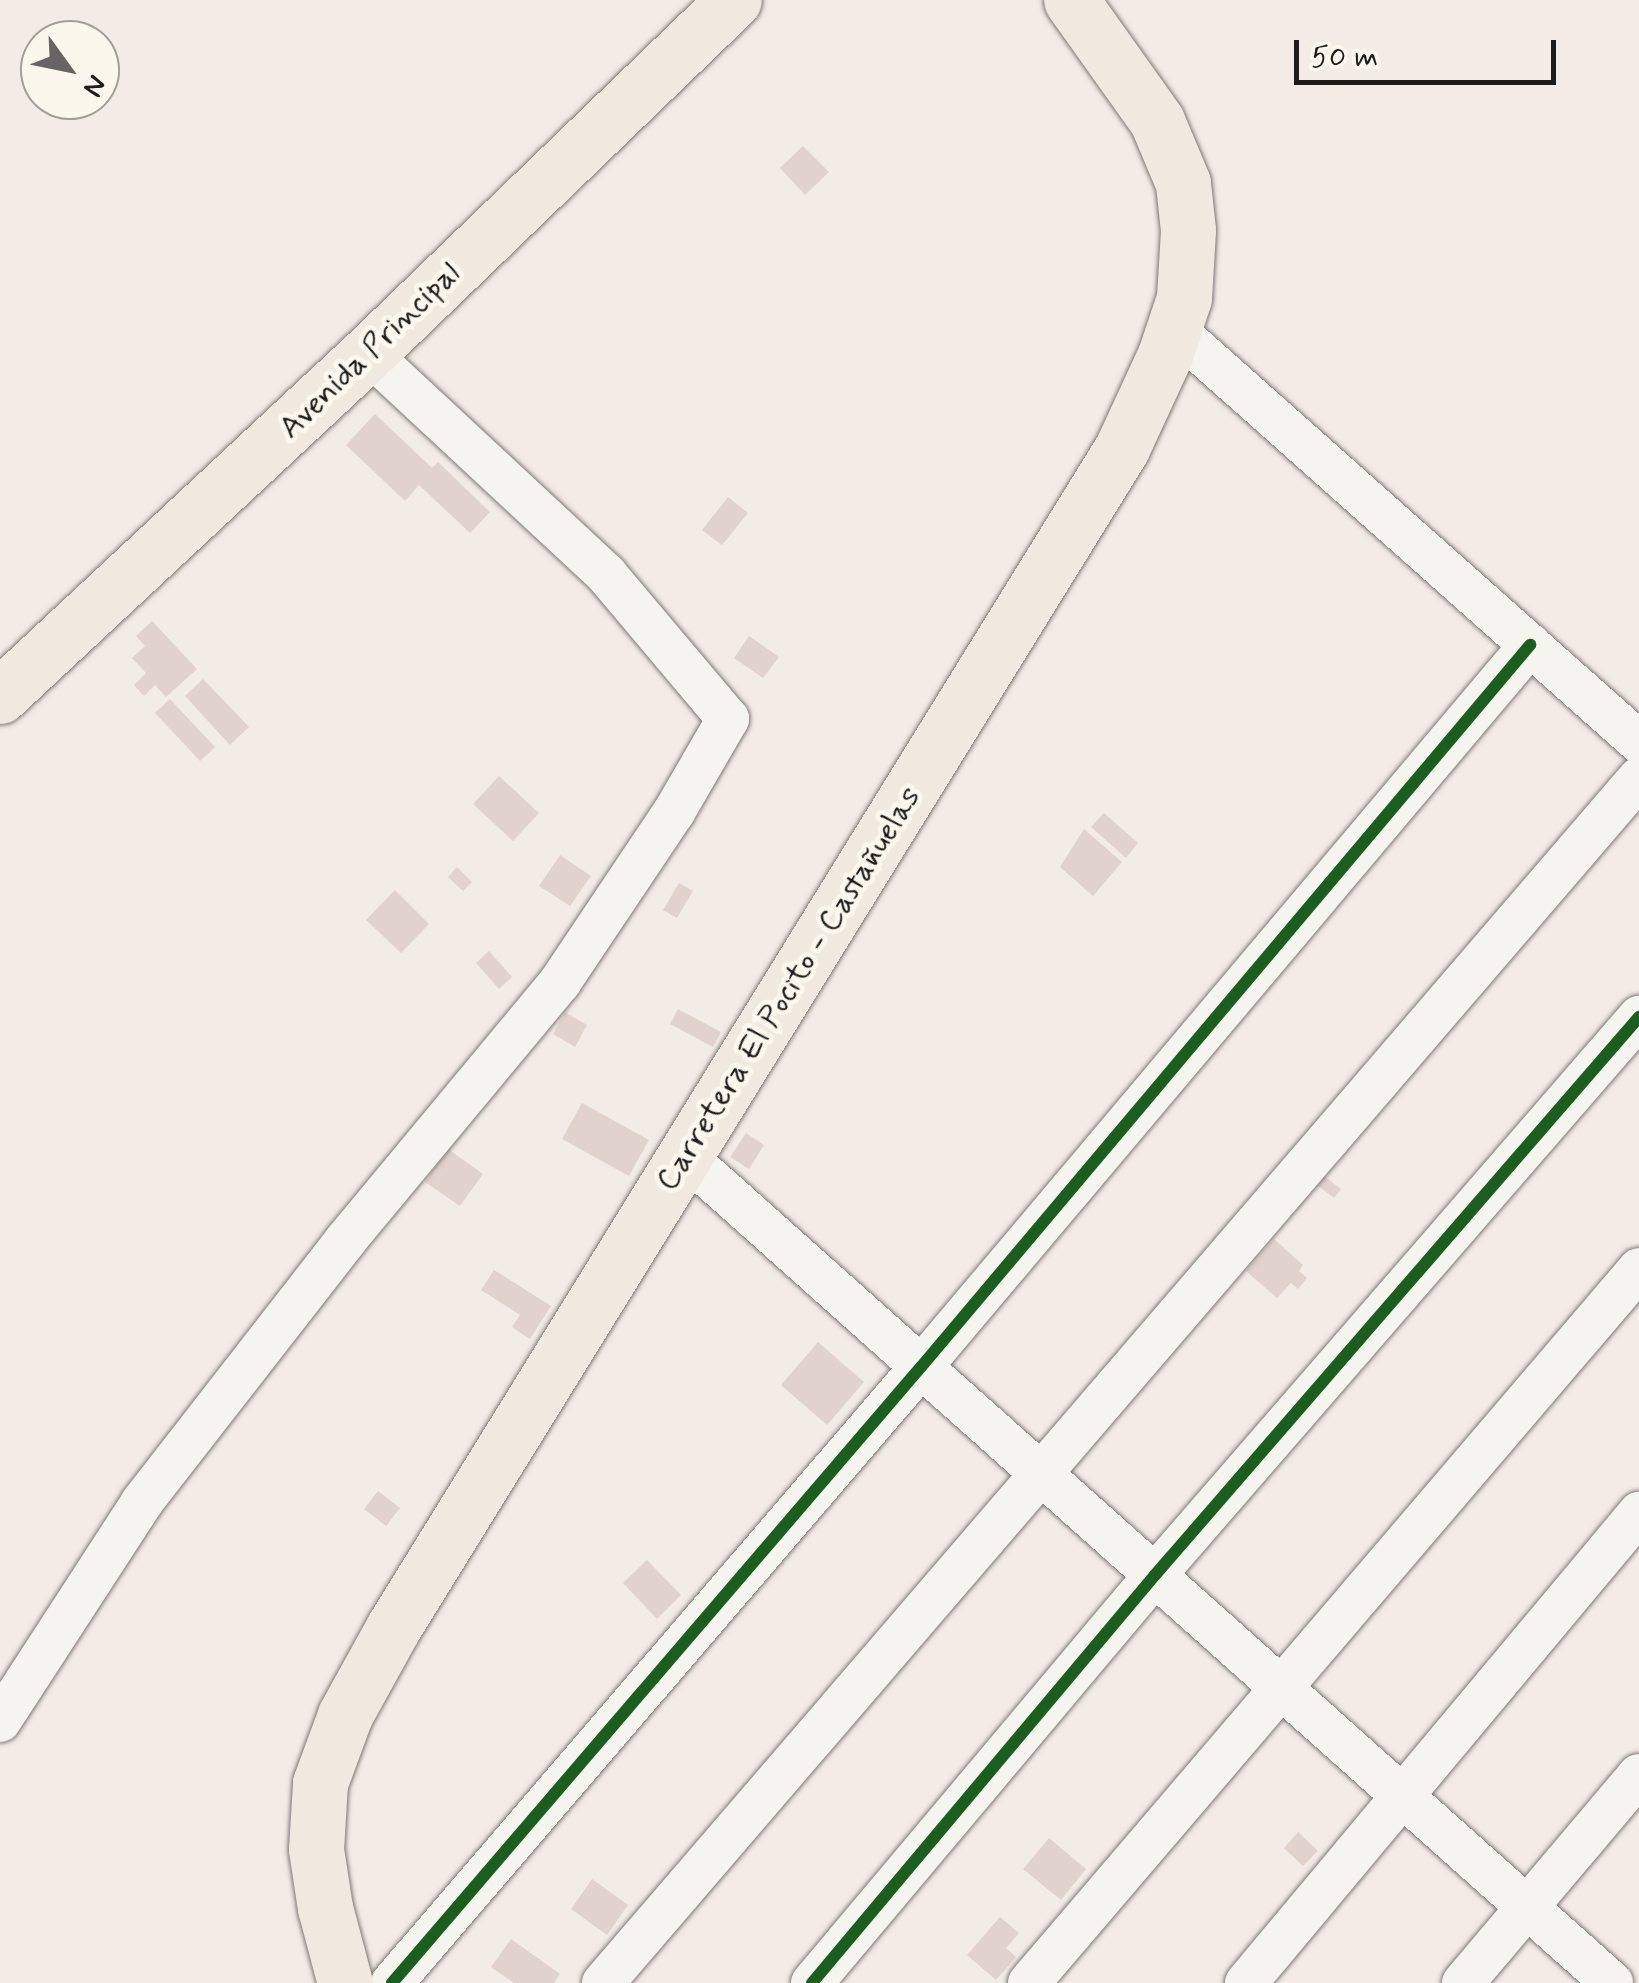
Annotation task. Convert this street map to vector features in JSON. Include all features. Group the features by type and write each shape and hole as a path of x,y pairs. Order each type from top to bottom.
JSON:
{"main road":[{"name":"Avenida Principal","path":"0,696 368,353 734,0"},
{"name":"Carretera El Pocito - Castañuelas","path":"345,1983 332,1942 316,1849 320,1782 345,1715 393,1628 1122,448 1174,330 1184,298 1183,183 1157,121 1072,0"}],"street":[{"path":"1174,330 1639,742"},
{"path":"0,1721 142,1502 345,1241 560,982 674,812 728,719 606,574 368,353"},
{"path":"392,1983 921,1367 1530,644"},
{"path":"602,1983 1038,1471 1639,778"},
{"path":"812,1983 1155,1575 1639,1017"},
{"path":"686,1156 1612,1983"},
{"path":"1028,1983 1639,1269"},
{"path":"1246,1983 1639,1513"},
{"path":"1463,1983 1639,1775"}],"building":[{"path":"803,146 829,172 805,195 780,168"},
{"path":"375,414 432,468 438,462 490,512 470,533 419,485 405,501 346,445"},
{"path":"728,497 748,513 722,545 702,530"},
{"path":"152,621 197,669 166,697 155,685 144,696 134,685 146,673 132,658 145,646 136,636"},
{"path":"749,636 779,657 763,678 734,658"},
{"path":"203,679 249,727 230,745 185,696"},
{"path":"170,699 215,747 200,761 155,713"},
{"path":"499,776 539,813 513,841 473,804"},
{"path":"1104,813 1138,843 1126,858 1091,827"},
{"path":"1084,829 1122,862 1093,896 1060,867"},
{"path":"560,855 591,876 570,906 539,886"},
{"path":"457,867 472,882 463,891 448,877"},
{"path":"679,883 693,891 677,918 663,910"},
{"path":"395,890 429,924 401,953 366,920"},
{"path":"489,951 512,977 499,989 476,963"},
{"path":"678,1009 721,1032 713,1047 670,1024"},
{"path":"565,1012 587,1025 575,1047 553,1034"},
{"path":"582,1103 649,1140 629,1176 562,1139"},
{"path":"746,1133 764,1145 749,1169 730,1157"},
{"path":"448,1149 483,1174 460,1206 425,1182"},
{"path":"1324,1176 1341,1189 1334,1198 1318,1186"},
{"path":"1274,1239 1303,1265 1299,1271 1307,1278 1298,1289 1291,1283 1277,1298 1246,1271"},
{"path":"494,1270 551,1306 530,1339 512,1327 520,1315 481,1290"},
{"path":"818,1342 864,1382 827,1425 781,1385"},
{"path":"378,1491 400,1508 386,1526 364,1509"},
{"path":"647,1560 681,1595 657,1619 623,1583"},
{"path":"1298,1832 1318,1851 1303,1866 1284,1848"},
{"path":"1049,1838 1086,1869 1061,1900 1023,1869"},
{"path":"592,1879 628,1905 607,1935 571,1909"},
{"path":"1000,1917 1019,1933 1006,1948 1016,1957 996,1980 967,1955"},
{"path":"511,1939 560,1974 554,1983 514,1983 491,1967"}],"cycle path":[{"path":"392,1983 921,1367 1530,645"},
{"path":"812,1983 1155,1575 1639,1017"}]}
